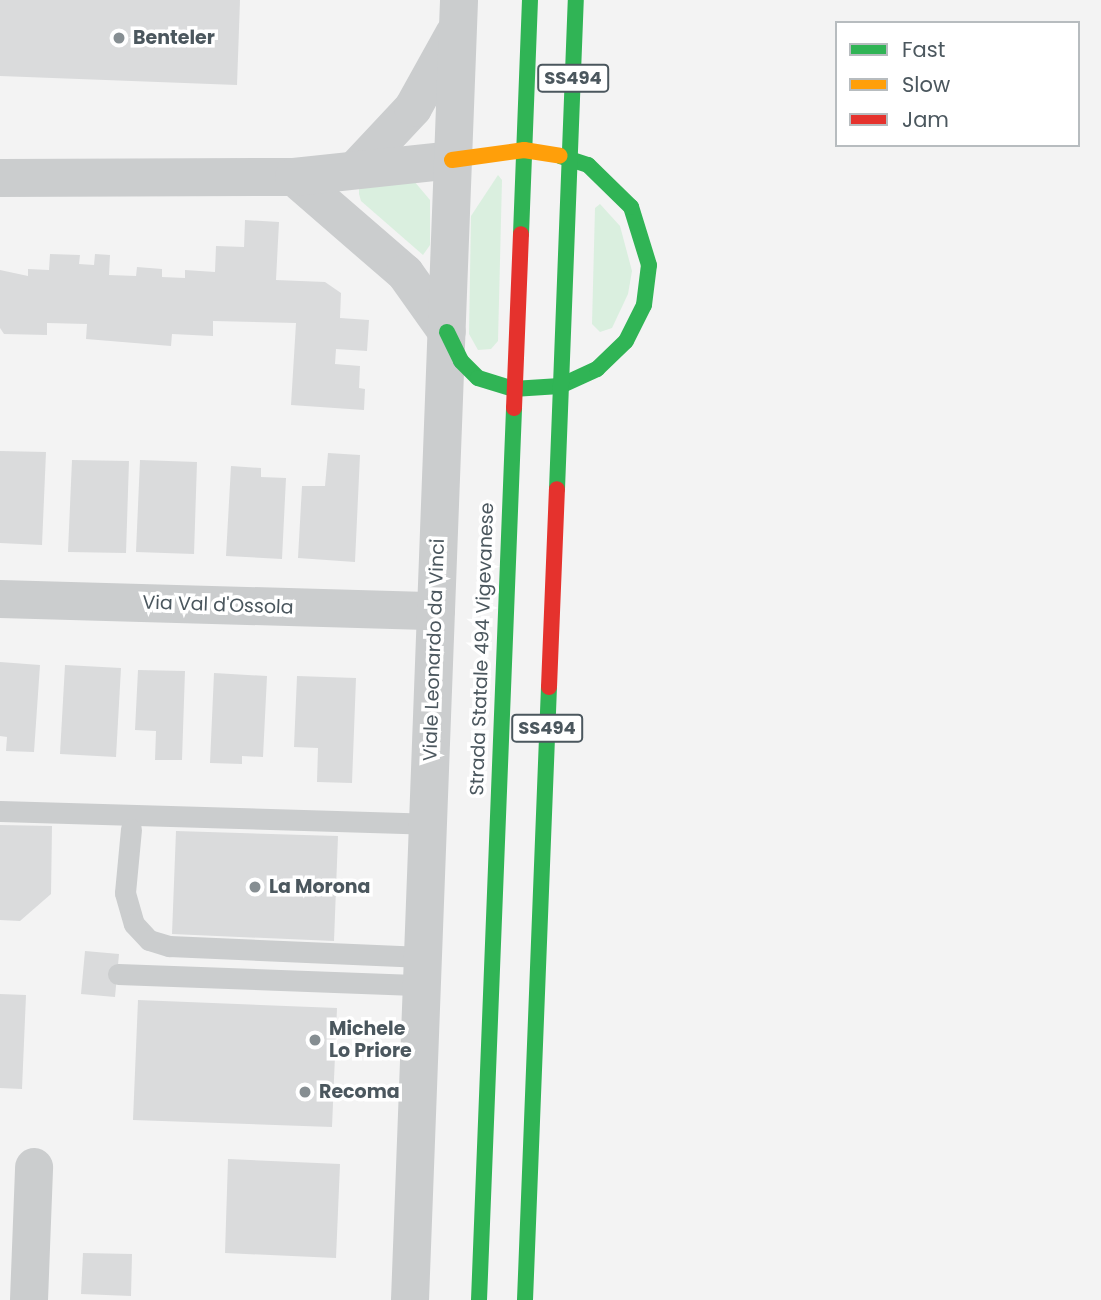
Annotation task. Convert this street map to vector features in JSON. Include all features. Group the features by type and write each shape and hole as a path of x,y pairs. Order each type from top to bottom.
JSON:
{"main road":[{"name":"Strada Statale 494 Vigevanese","path":"479,1300 530,0"},
{"name":"SS494","path":"525,1300 576,0"},
{"path":"447,332 461,360 478,378 513,390 560,386 597,369 626,341 644,305 649,275 646,244 631,207 605,177 569,157 524,150 452,160"}],"street":[{"name":"Viale Leonardo da Vinci","path":"410,1300 459,13"},
{"path":"355,170 413,108 459,13"},
{"path":"0,178 294,177 452,160"},
{"path":"294,177 405,273 447,332"},
{"name":"Via Val d'Ossola","path":"0,599 436,611"},
{"path":"29,1300 34,1167"}],"lane":[{"path":"0,811 428,824"},
{"path":"131,829 125,893 134,924 149,940 169,946 422,971"},
{"path":"118,974 422,971"}],"green space":[{"path":"498,175 502,180 498,341 491,349 478,350 469,334 471,216"},
{"path":"414,181 430,200 430,245 423,255 361,201 359,194 359,188"},
{"path":"600,204 620,226 632,271 628,294 612,328 600,332 592,324 595,208"}],"building":[{"name":"Benteler","path":"0,0 240,0 237,85 0,76"},
{"path":"245,220 279,222 276,280 325,282 341,293 340,318 369,320 367,351 336,349 335,364 360,366 359,388 365,389 364,410 291,405 296,323 213,321 213,336 172,334 171,346 86,339 87,324 47,323 47,335 4,334 0,328 0,270 28,276 28,269 49,270 50,254 80,255 79,264 94,265 95,254 110,255 109,275 136,276 137,267 162,269 162,277 185,278 185,270 215,272 216,246 244,247"},
{"path":"0,451 46,452 42,545 0,543"},
{"path":"328,453 360,455 355,562 298,558 302,486 325,486"},
{"path":"72,460 129,461 126,553 68,552"},
{"path":"140,460 197,462 194,554 136,552"},
{"path":"231,466 261,468 261,477 286,478 282,559 226,556"},
{"path":"0,662 40,665 34,752 6,751 7,737 0,736"},
{"path":"65,665 121,668 116,757 60,754"},
{"path":"138,670 185,671 182,760 155,760 156,731 135,730"},
{"path":"214,673 267,676 263,757 242,756 242,764 210,763"},
{"path":"297,676 356,678 352,783 317,782 318,748 294,747"},
{"path":"0,825 52,826 51,894 20,921 0,920"},
{"name":"La Morona","path":"176,831 338,836 334,941 172,934"},
{"path":"85,951 119,954 115,997 81,994"},
{"path":"0,994 26,995 22,1089 0,1088"},
{"path":"138,1000 337,1008 332,1127 133,1120"},
{"path":"228,1159 340,1164 336,1258 225,1253"},
{"path":"83,1253 132,1254 131,1296 81,1294"}],"traffic: fast":[{"path":"521,234 530,0"},
{"path":"557,489 576,0"},
{"path":"447,332 461,361 478,378 513,389 560,386 597,369 626,341 644,305 649,265 631,207 588,165 560,156"},
{"path":"479,1300 514,408"},
{"path":"525,1300 549,687"}],"traffic: slow":[{"path":"452,160 524,150 560,156"}],"traffic: jam":[{"path":"514,408 521,234"},
{"path":"549,687 557,489"}],"place":[{"name":"Benteler","path":"119,38"},
{"name":"La Morona","path":"255,887"},
{"name":"Michele Lo Priore","path":"315,1040"},
{"name":"Recoma","path":"305,1092"}]}
